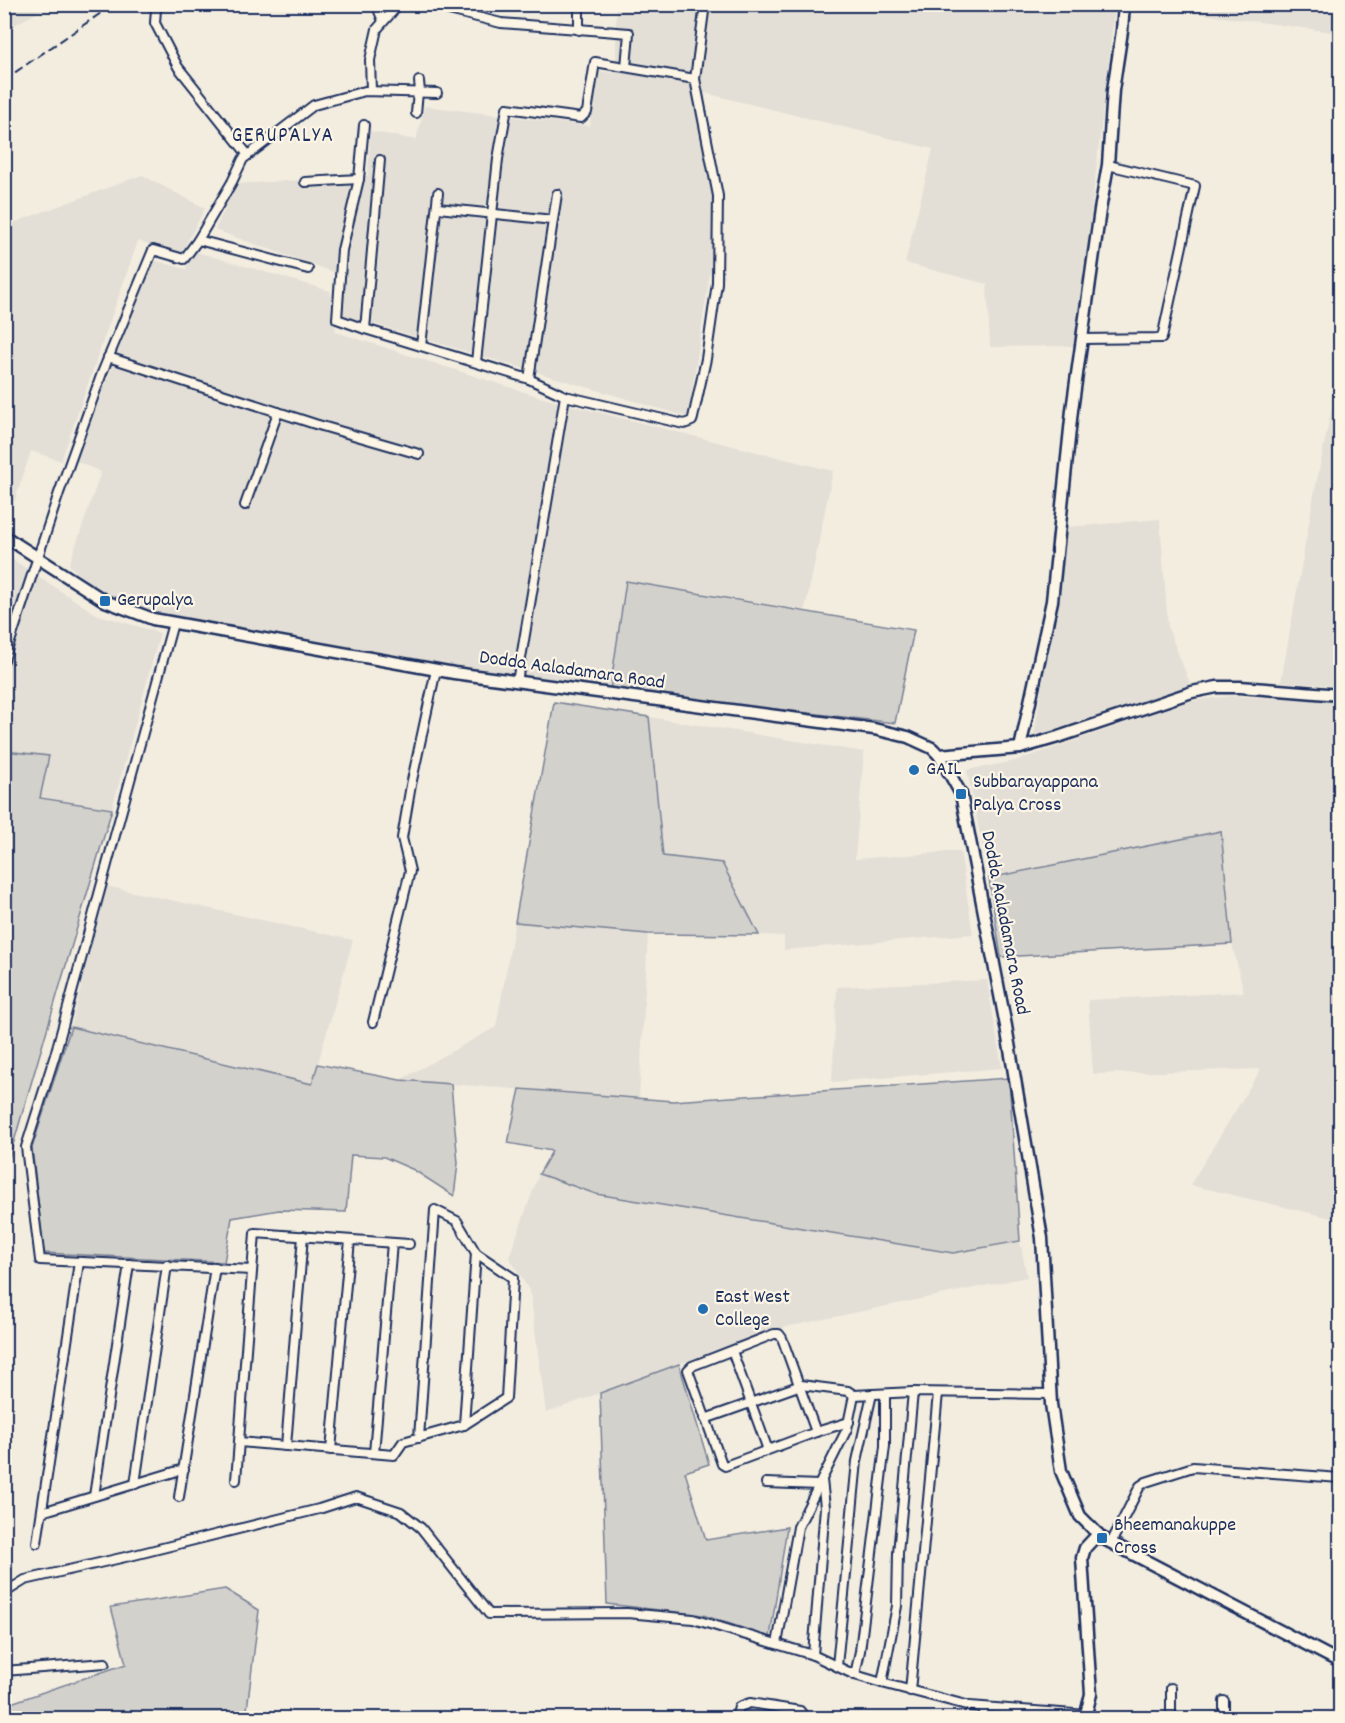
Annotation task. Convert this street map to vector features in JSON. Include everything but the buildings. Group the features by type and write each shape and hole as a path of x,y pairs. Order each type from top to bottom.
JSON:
{"main road":[{"path":"1020,748 1052,601 1059,521 1082,339 1108,165 1113,90 1124,4"},
{"name":"Dodda Aaladamara Road","path":"4,536 105,602 153,619 436,670 874,729 908,737 932,748 939,755 961,794 1027,1145 1042,1238 1051,1394 1061,1471 1080,1516 1111,1543 1341,1662"},
{"path":"939,755 1020,748 1192,692 1217,687 1341,695"},
{"path":"1087,1717 1091,1694 1082,1557 1085,1548 1098,1534"}],"street":[{"path":"162,4 156,9 154,21 178,67 248,155"},
{"path":"376,4 383,21"},
{"path":"371,91 370,60 377,29 399,4"},
{"path":"417,4 501,23 630,34 626,68"},
{"path":"579,4 579,30"},
{"path":"364,125 359,179 342,250 337,319 476,362 529,380 565,396 684,424 689,423 693,418 706,359 717,284 718,196 695,79 705,4"},
{"path":"476,362 498,159 507,108 581,118 587,112 595,62 695,79"},
{"path":"416,113 419,81"},
{"path":"4,660 59,493 108,357 153,250 184,260 232,182 243,159 314,105 365,91 437,93"},
{"path":"365,329 380,160"},
{"path":"1082,339 1162,338 1195,186 1108,165"},
{"path":"305,182 359,179"},
{"path":"421,346 438,193"},
{"path":"529,380 557,194"},
{"path":"438,208 553,220"},
{"path":"198,240 308,269"},
{"path":"108,357 278,412 419,454"},
{"path":"517,682 565,396"},
{"path":"244,505 278,412"},
{"path":"172,623 55,1055 26,1147 40,1260 252,1270"},
{"path":"373,1022 410,871 402,838 436,670"},
{"path":"239,1442 394,1455 403,1442 464,1425 506,1398 513,1278 476,1253 457,1221 435,1210 419,1437"},
{"path":"236,1480 255,1233 409,1244"},
{"path":"286,1446 303,1236"},
{"path":"332,1450 350,1240"},
{"path":"374,1453 392,1243"},
{"path":"464,1425 476,1253"},
{"path":"37,1543 79,1262"},
{"path":"94,1496 129,1264"},
{"path":"135,1484 167,1265"},
{"path":"179,1497 215,1267"},
{"path":"816,1432 779,1334 692,1366 688,1370 722,1464 725,1466 849,1422"},
{"path":"732,1352 768,1450"},
{"path":"705,1419 804,1385 848,1391 854,1395 913,1392 1051,1394"},
{"path":"882,1683 897,1606 898,1553 913,1392"},
{"path":"910,1691 938,1393"},
{"path":"837,1666 856,1461 872,1394"},
{"path":"855,1675 860,1652 885,1446 885,1394"},
{"path":"777,1644 798,1527 849,1422 854,1395"},
{"path":"1111,1543 1140,1486 1189,1467 1341,1478"},
{"path":"42,1512 184,1469"},
{"path":"813,1655 825,1507 820,1482"},
{"path":"766,1483 820,1482"},
{"path":"4,1593 25,1580 319,1509 356,1497 401,1512 421,1528 489,1614 627,1613 693,1619 813,1655 855,1675 910,1691 986,1708 1087,1717"},
{"path":"4,1671 105,1663"},
{"path":"1171,1719 1172,1688"},
{"path":"1224,1701 1224,1719"},
{"path":"736,1719 739,1707 748,1703 800,1711 805,1719"},
{"path":"981,1719 986,1708"}],"shaded area":[{"path":"5,4 51,4 51,5 5,30"},
{"path":"616,5 1115,5 1076,346 990,347 987,284 905,263 933,149 705,93 716,233 688,417 343,315 339,274 215,230 236,184 368,176 370,131 416,140 425,106 590,126 595,71 616,73"},
{"path":"1136,5 1340,5 1340,33"},
{"path":"142,175 205,208 181,254 138,241 61,461 31,451 6,528 4,527 5,226"},
{"path":"193,251 330,291 336,332 550,400 833,471 805,610 626,581 610,690 467,668 150,611 98,593 69,565 101,472 76,461 153,260 186,269"},
{"path":"1340,367 1340,686 1281,682 1312,505"},
{"path":"1160,519 1168,628 1191,686 1033,741 1068,527"},
{"path":"4,554 96,614 160,633 112,809 40,798 48,757 5,751"},
{"path":"626,581 914,630 895,723 610,690"},
{"path":"1230,696 1340,701 1340,1042 1338,1047 1340,1051 1340,1220 1190,1185 1261,1069 1093,1074 1088,1000 1244,992 1232,944 1221,831 989,878 967,770 1015,761 1190,701"},
{"path":"554,702 649,717 663,856 722,863 759,935 648,934 515,922"},
{"path":"649,717 864,752 855,859 960,851 973,934 784,950 784,936 759,935 722,863 663,856"},
{"path":"5,751 49,756 40,798 112,809 5,1172"},
{"path":"1221,831 1232,944 1001,957 989,878"},
{"path":"106,886 353,940 312,1084 71,1027"},
{"path":"515,922 648,934 639,1099 400,1080 496,1027"},
{"path":"987,980 1002,1068 832,1082 837,987"},
{"path":"71,1027 312,1084 318,1064 400,1080 451,1084 458,1163 454,1196 414,1170 384,1157 351,1155 346,1212 279,1210 232,1218 224,1262 44,1253 32,1148"},
{"path":"1009,1078 1020,1241 953,1253 596,1194 539,1174 552,1151 508,1143 520,1089 673,1101"},
{"name":"East West College","path":"539,1174 596,1194 953,1253 1020,1241 1027,1277 771,1330 546,1413 530,1292 509,1257"},
{"path":"679,1364 709,1464 685,1472 706,1540 787,1527 770,1637 703,1615 607,1604 600,1393"},
{"path":"225,1589 259,1610 246,1718 5,1718 5,1705 126,1664 111,1607"}],"railway":[{"path":"4,80 114,4"}],"place":[{"name":"Gerupalya","path":"105,601"},
{"name":"GAIL","path":"914,770"},
{"name":"Subbarayappana Palya Cross","path":"961,794"},
{"name":"East West College","path":"703,1309"},
{"name":"Bheemanakuppe Cross","path":"1102,1538"}],"district":[{"name":"GERUPALYA","path":"283,137"}]}
